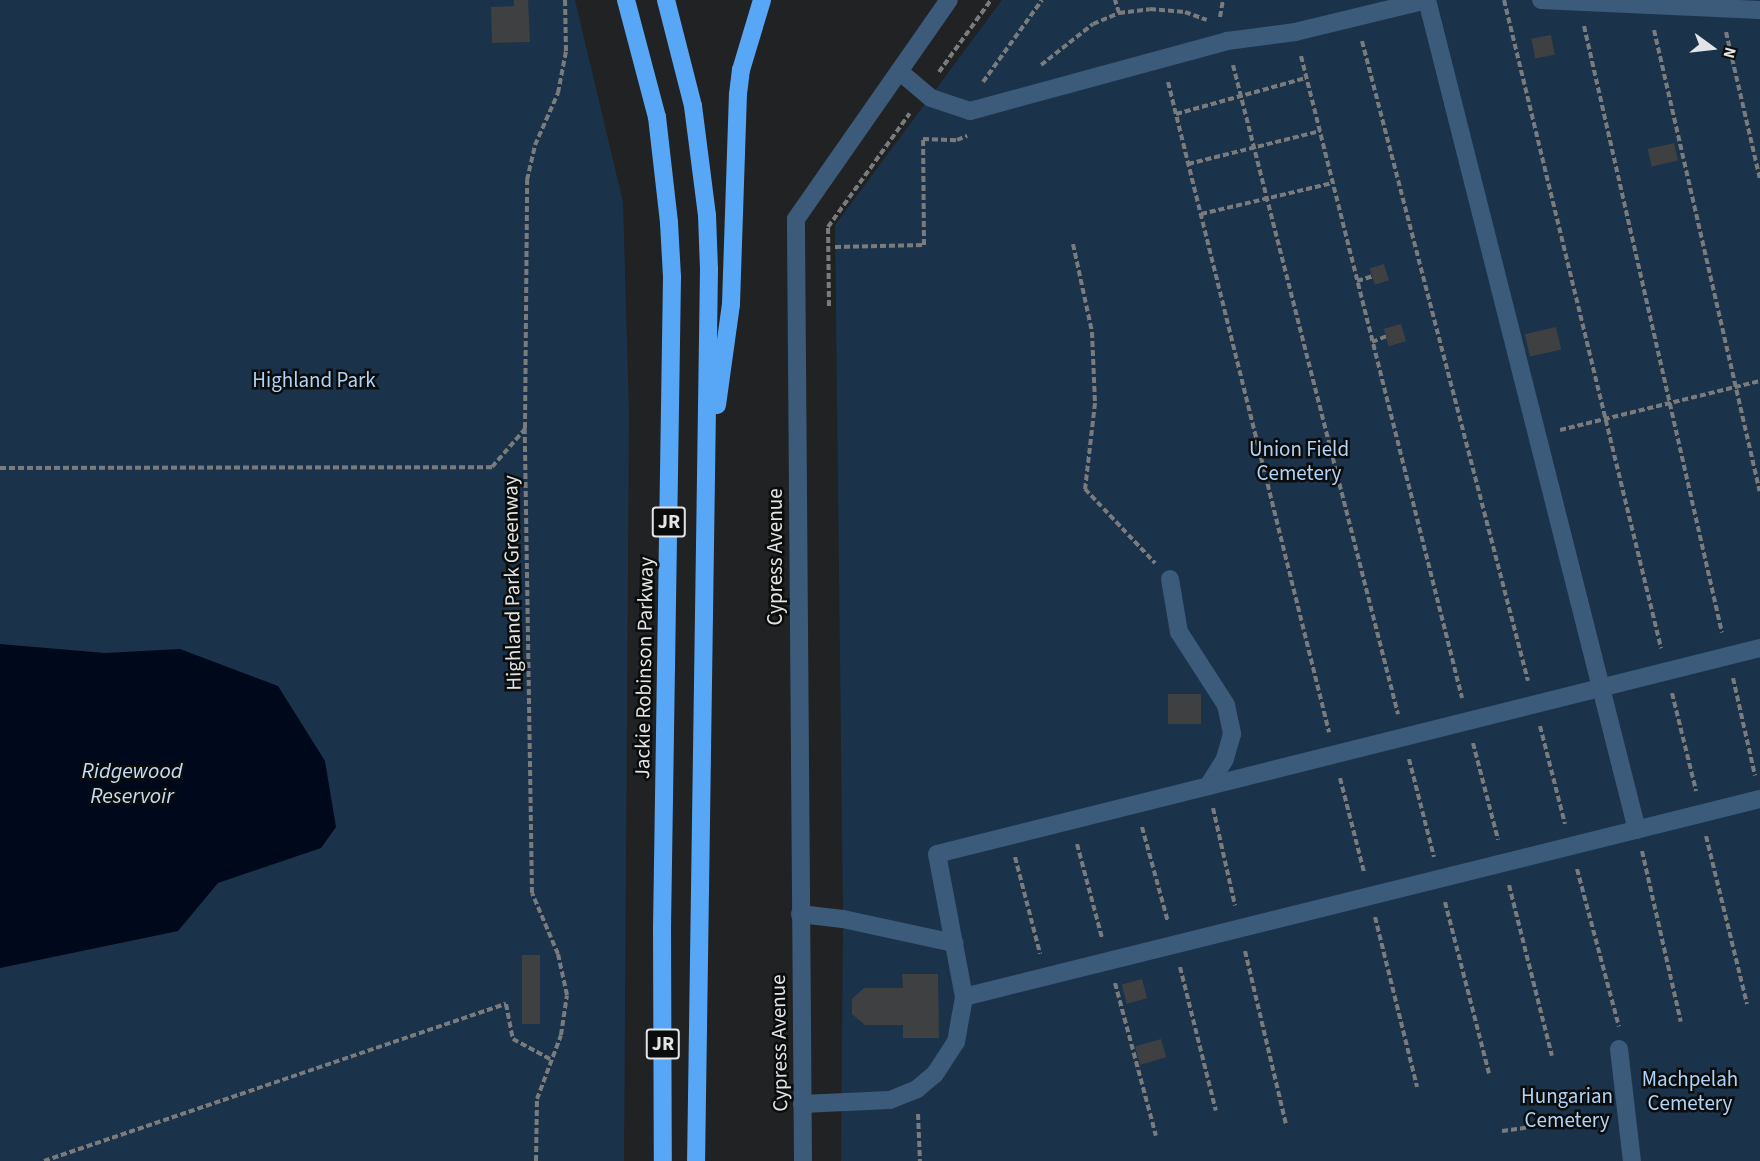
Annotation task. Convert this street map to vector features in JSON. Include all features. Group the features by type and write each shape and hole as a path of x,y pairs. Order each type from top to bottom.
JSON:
{"highway":[{"name":"Jackie Robinson Parkway","path":"626,0 657,117 667,202 672,277 662,928 663,1161"},
{"name":"JR","path":"666,0 693,106 707,215 709,320 696,1161"},
{"path":"706,490 731,304 738,94 741,70 762,0"}],"street":[{"name":"Cypress Avenue","path":"803,1161 796,219 949,0"},
{"path":"899,71 932,98 970,111 1227,40 1295,32 1427,0 1637,830"},
{"path":"1540,0 1760,10"},
{"path":"1170,579 1179,632 1226,705 1232,734 1225,759 1208,786"},
{"path":"802,1104 890,1100 917,1089 935,1074 956,1042 964,997 937,854 1760,648"},
{"path":"964,997 1701,814 1759,793"},
{"path":"800,914 843,919 954,943"},
{"path":"1621,1044 1632,1161"}],"path":[{"name":"Highland Park Greenway","path":"536,1161 537,1099 550,1059 561,1035 567,995 558,954 532,893 525,428 527,180 535,145 558,93 566,51 565,0"},
{"path":"829,306 828,227 991,0"},
{"path":"964,109 1042,0"},
{"path":"1115,0 1119,13"},
{"path":"1504,0 1747,1004"},
{"path":"1578,2 1759,793"},
{"path":"1648,5 1760,491"},
{"path":"1720,8 1760,179"},
{"path":"1033,73 1055,51 1093,24 1119,13 1150,9 1185,12 1210,21"},
{"path":"1355,17 1621,1044"},
{"path":"1295,32 1552,1056"},
{"path":"1227,40 1488,1072"},
{"path":"1162,57 1417,1087"},
{"path":"1176,114 1306,78"},
{"path":"1188,164 1320,131"},
{"path":"835,247 924,244 923,140 957,140 975,133"},
{"path":"1201,214 1332,183"},
{"path":"1073,244 1092,332 1095,403 1085,489 1170,579"},
{"path":"1357,281 1373,276"},
{"path":"1372,342 1387,336"},
{"path":"1537,436 1760,381"},
{"path":"0,468 492,467 525,428"},
{"path":"1208,786 1286,1124"},
{"path":"1136,804 1216,1111"},
{"path":"1070,821 1156,1136"},
{"path":"1637,830 1681,1022"},
{"path":"1009,836 1046,976"},
{"path":"44,1161 506,1004 513,1039 550,1059"},
{"path":"917,1089 920,1161"},
{"path":"1502,1131 1609,1116"}],"green space":[{"name":"Highland Park","path":"0,0 575,0 623,202 629,413 624,1161 0,1161"},
{"name":"Union Field Cemetery","path":"1002,0 1760,0 1760,1161 841,1161 843,919 835,225"}],"water":[{"name":"Ridgewood Reservoir","path":"0,644 105,653 180,649 278,686 325,761 336,827 321,848 218,883 178,931 0,968"}],"building":[{"path":"514,0 528,0 530,42 492,43 491,7 514,6"},
{"path":"1551,35 1555,55 1535,58 1531,39"},
{"path":"1674,143 1678,161 1652,167 1648,149"},
{"path":"1384,264 1389,280 1375,285 1370,268"},
{"path":"1401,324 1406,341 1389,346 1384,329"},
{"path":"1556,327 1561,349 1530,357 1525,334"},
{"path":"1168,694 1201,694 1201,724 1168,724"},
{"path":"522,955 540,955 540,1024 522,1024"},
{"path":"902,974 938,974 939,1038 903,1038 903,1025 865,1025 852,1014 852,999 864,988 903,988"},
{"path":"1142,979 1147,998 1127,1004 1122,984"},
{"path":"1161,1039 1166,1057 1140,1065 1135,1046"}],"park label":[{"name":"Machpelah Cemetery","path":"1690,1091"},
{"name":"Hungarian Cemetery","path":"1567,1108"}]}
